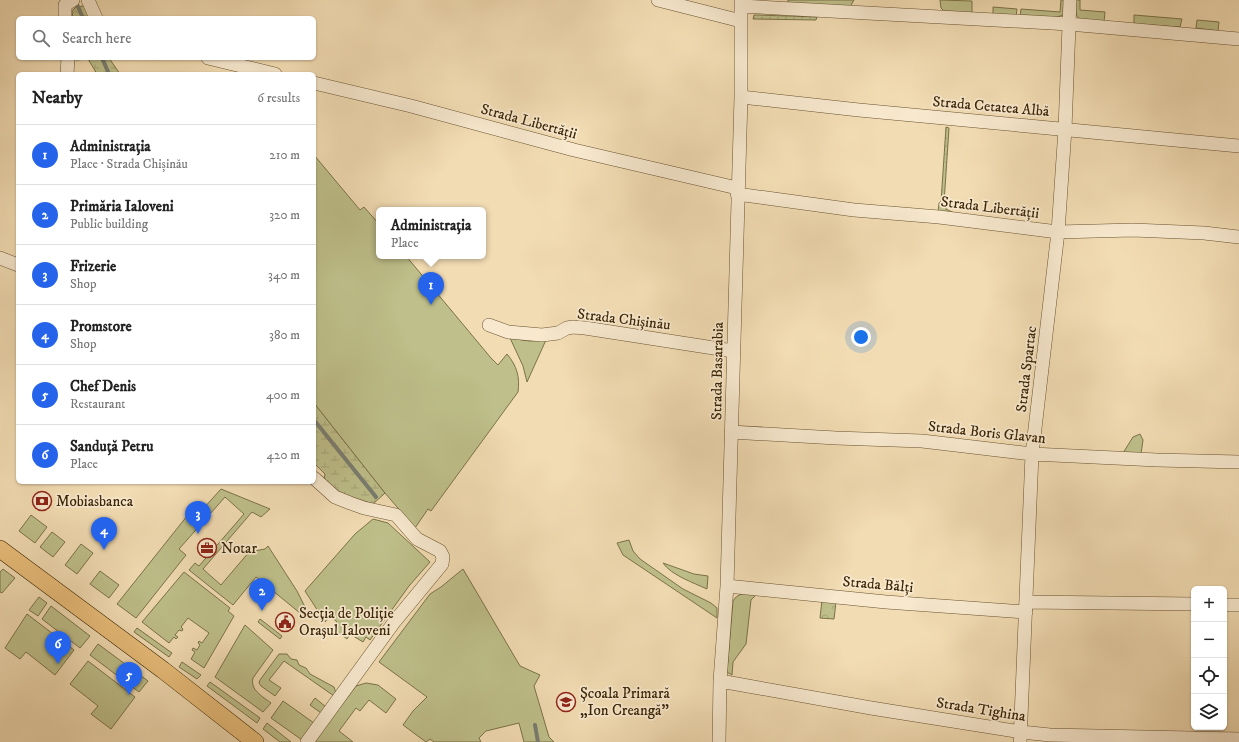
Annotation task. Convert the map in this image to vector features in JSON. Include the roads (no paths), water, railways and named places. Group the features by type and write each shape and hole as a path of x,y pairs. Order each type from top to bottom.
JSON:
{"main road":[{"path":"0,549 163,670 255,742"}],"street":[{"path":"88,0 95,16"},
{"path":"658,0 741,21"},
{"name":"Strada Spartac","path":"1020,737 1027,607 1032,454 1058,232 1065,129 1070,0"},
{"path":"741,3 1068,24 1239,38"},
{"name":"Strada Basarabia","path":"719,742 720,681 727,586 737,191 741,97 741,3"},
{"path":"67,72 68,60"},
{"path":"216,60 267,72"},
{"name":"Strada Libertății","path":"316,83 411,106 574,150 737,191 854,210 939,217 1058,232 1133,230 1204,233 1239,237"},
{"name":"Strada Cetatea Albă","path":"741,97 859,110 1239,146"},
{"path":"0,258 16,264"},
{"name":"Strada Chișinău","path":"489,325 508,332 542,335 558,333 567,328 573,327 585,328 733,351"},
{"name":"Strada Boris Glavan","path":"731,432 922,441 1032,454 1239,462"},
{"path":"307,742 395,621 442,564 443,557 440,551 418,540 396,515 350,504 334,497 316,480"},
{"name":"Strada Bălți","path":"727,586 886,602 1027,607 1191,604"},
{"path":"1227,605 1239,605"},
{"name":"Strada Tighina","path":"720,681 1020,737 1058,735 1239,739"}],"waterway":[{"path":"75,0 82,16"},
{"path":"103,60 108,72"},
{"path":"316,422 376,497"},
{"path":"535,725 538,742"}],"place":[{"name":"Administrația","path":"431,305"},
{"name":"Mobiasbanca","path":"42,501"},
{"name":"Frizerie","path":"198,534"},
{"name":"Notar","path":"207,548"},
{"name":"Promstore","path":"104,550"},
{"name":"Primăria Ialoveni","path":"262,611"},
{"name":"Secția de Poliție Orașul Ialoveni","path":"285,622"},
{"name":"Sanduță Petru","path":"58,664"},
{"name":"Chef Denis","path":"129,695"},
{"name":"Școala Primară „Ion Creangă”","path":"566,702"}]}
